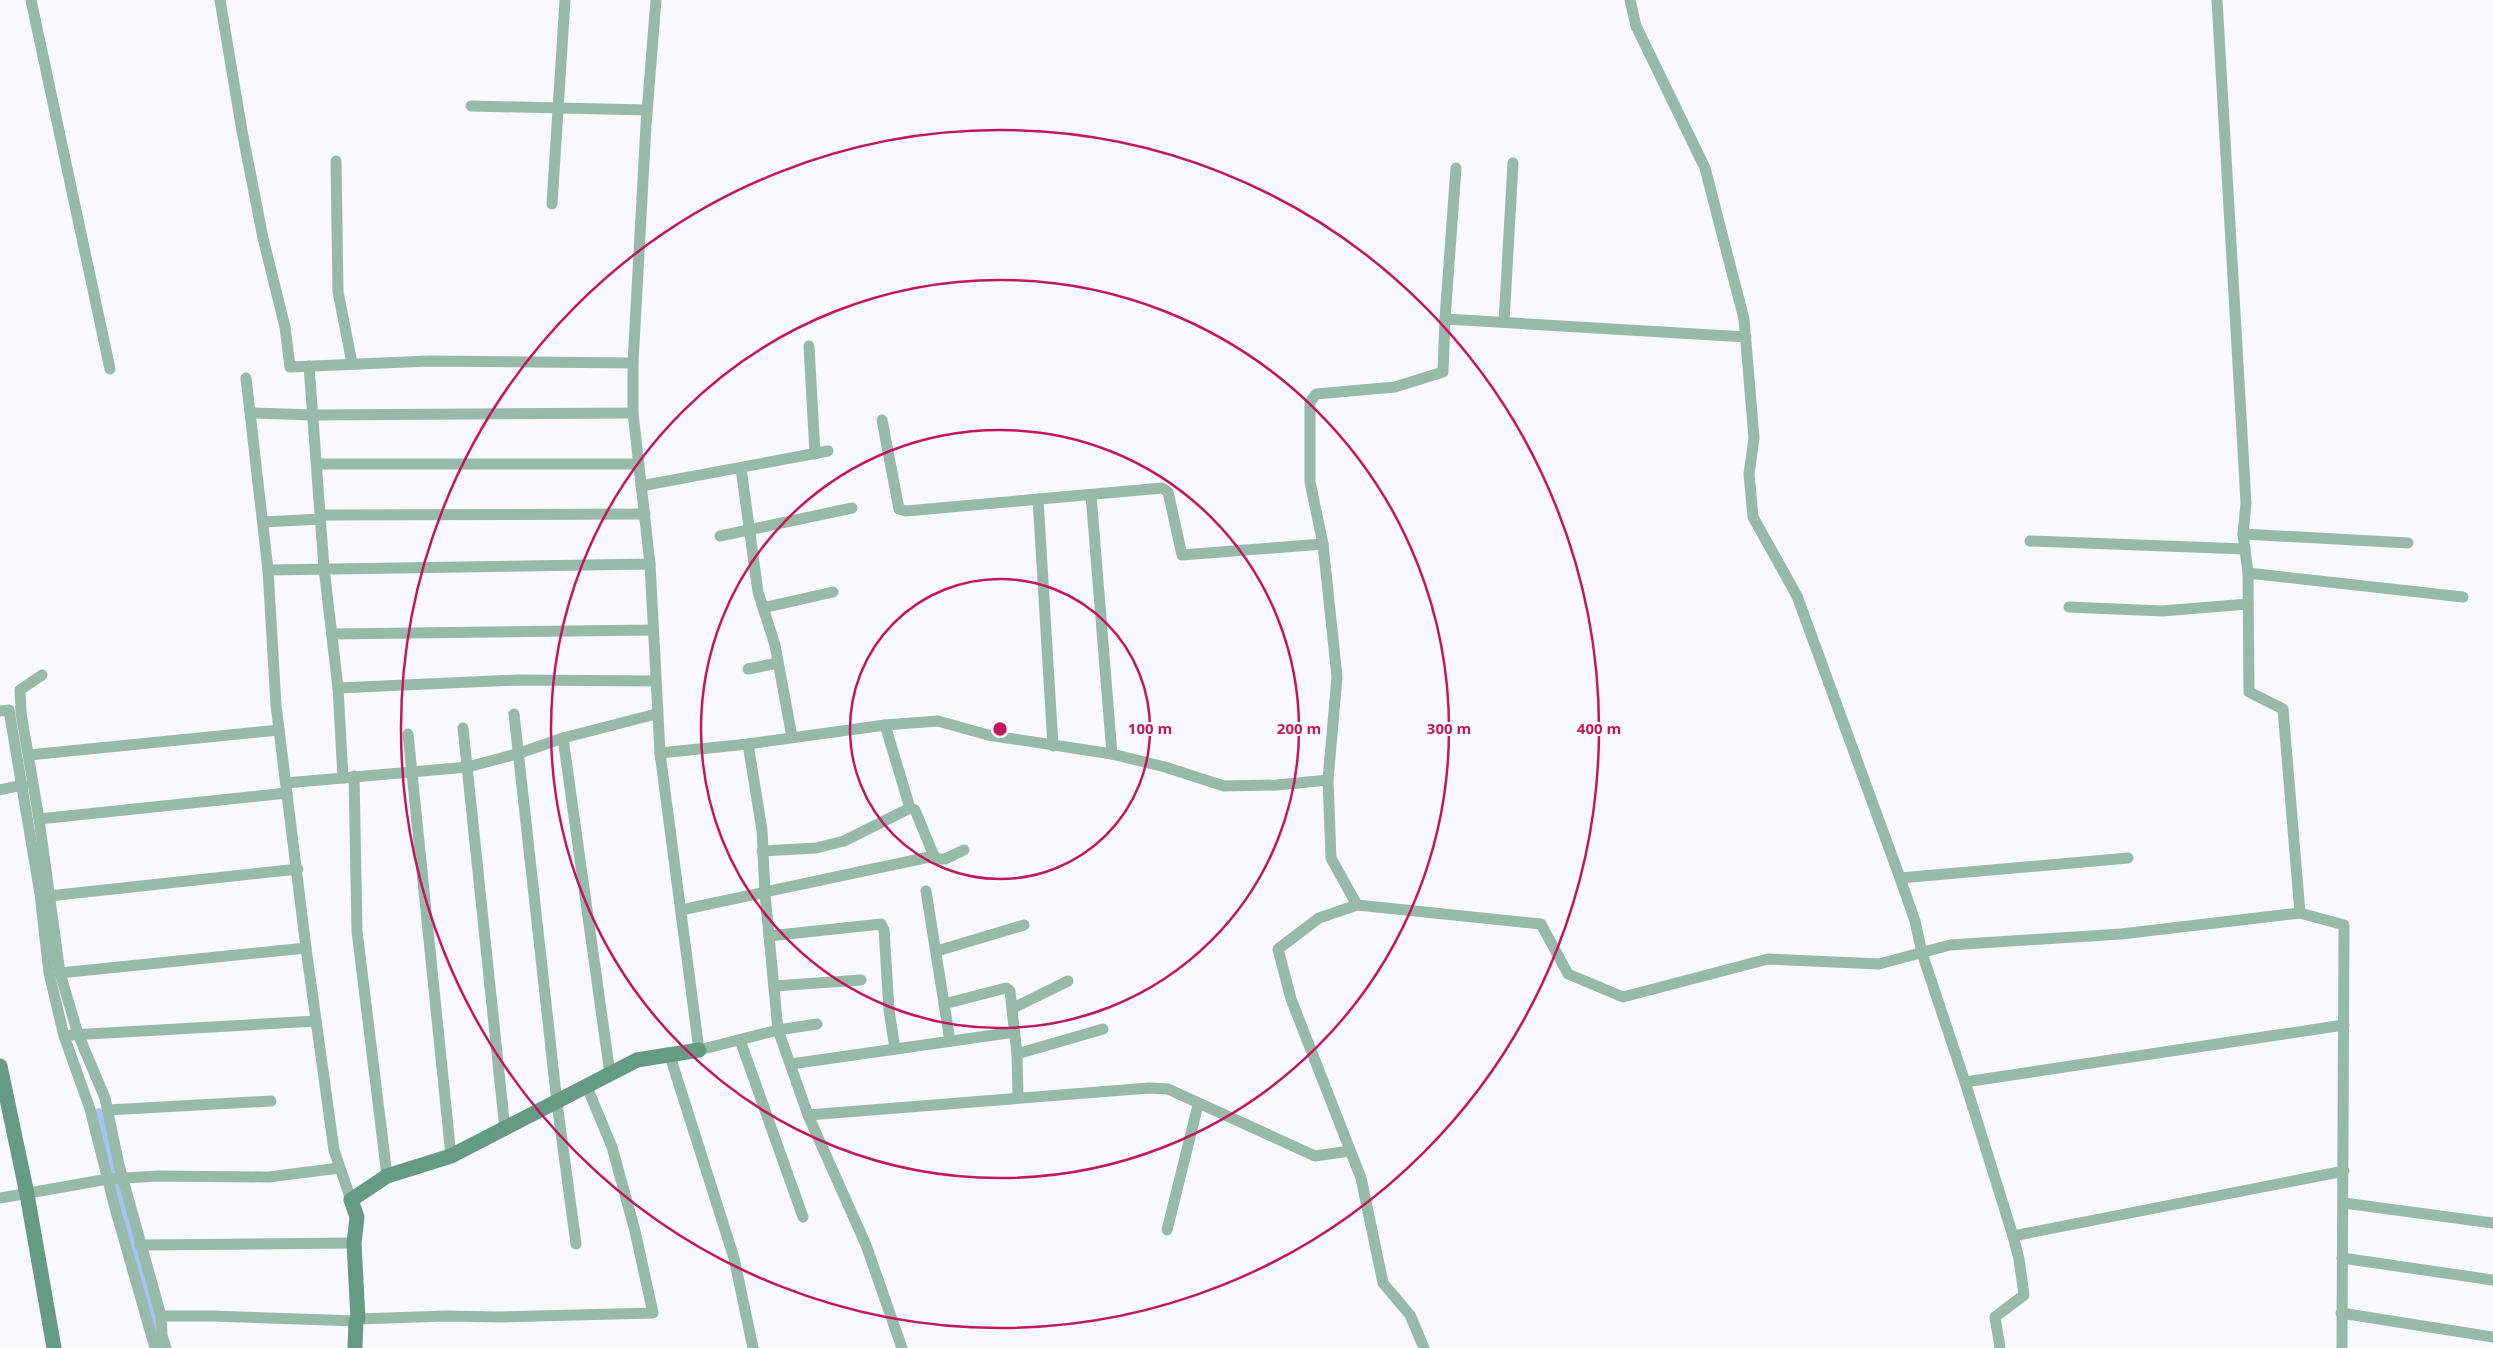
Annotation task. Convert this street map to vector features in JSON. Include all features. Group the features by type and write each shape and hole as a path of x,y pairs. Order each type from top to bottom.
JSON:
{"street":[{"path":"30,0 110,369"},
{"path":"220,0 263,238 286,326 290,367 430,361 632,362"},
{"path":"552,204 565,0"},
{"path":"656,0 647,110 632,362 633,413 650,564 656,714 660,753 699,1050"},
{"path":"1630,0 1636,26 1705,168 1744,319 1754,438 1749,474 1753,517 1797,596 1900,878 1915,921 1922,953 2013,1236 2019,1259 2024,1295 1995,1317 2000,1348"},
{"path":"2217,0 2246,503 2243,534 2248,573 2249,692 2282,709 2300,913"},
{"path":"471,106 647,110"},
{"path":"336,161 338,292 352,363"},
{"path":"1504,322 1514,163"},
{"path":"1357,905 1331,858 1328,780 1337,677 1323,544 1310,482 1310,402 1312,396 1316,394 1395,387 1443,372 1456,168"},
{"path":"1445,319 1746,337"},
{"path":"809,346 815,454"},
{"path":"310,366 324,568 349,777 357,931 387,1176"},
{"path":"246,378 268,570 279,730 298,869 306,948 334,1150 356,1217 354,1242 357,1320 354,1348"},
{"path":"251,413 313,415 633,413"},
{"path":"882,420 899,510 906,511 1166,489 1180,552 1185,556 1323,544"},
{"path":"641,486 828,451"},
{"path":"317,464 638,464"},
{"path":"741,468 758,592 778,663 792,737"},
{"path":"1091,495 1112,754"},
{"path":"1038,500 1053,746"},
{"path":"720,536 749,528 852,508"},
{"path":"263,522 321,517 645,514"},
{"path":"2243,534 2408,543"},
{"path":"2030,541 2245,549"},
{"path":"268,570 650,564"},
{"path":"2248,573 2462,597"},
{"path":"764,608 833,592"},
{"path":"2070,607 2162,611 2248,604"},
{"path":"332,634 653,630"},
{"path":"748,669 778,663"},
{"path":"42,675 20,690 21,713 39,819 60,973 78,1034 106,1098 140,1245 161,1316 162,1335 166,1348"},
{"path":"338,688 518,680 656,681"},
{"path":"0,711 9,710 40,894 49,973 64,1036 90,1109 155,1348"},
{"path":"514,714 520,753 557,1103 576,1244"},
{"path":"39,819 286,788 349,777 468,767 520,753 563,738 656,714"},
{"path":"660,753 748,744 885,725 938,721 988,735 1112,754 1165,767 1224,786 1277,785 1328,780"},
{"path":"885,725 910,808 915,810 934,856 938,859 945,859 964,850"},
{"path":"463,728 505,1130"},
{"path":"29,755 279,730"},
{"path":"408,734 451,1156"},
{"path":"563,738 610,1074"},
{"path":"748,744 762,830 765,894 778,1030 808,1115 866,1245 902,1348"},
{"path":"0,790 23,785"},
{"path":"762,851 816,848 844,841 910,808"},
{"path":"681,910 765,894 934,856"},
{"path":"1900,878 2128,858"},
{"path":"49,896 298,869"},
{"path":"926,891 950,1041"},
{"path":"1424,1348 1410,1316 1383,1283 1361,1178 1291,998 1278,949 1318,918 1357,905 1541,924 1568,974 1623,996 1768,958 1879,964 1950,945 2121,934 2300,913 2344,924 2342,1348"},
{"path":"769,936 881,924 884,930 889,1010 895,1049"},
{"path":"936,951 1024,925"},
{"path":"60,973 306,948"},
{"path":"774,986 861,980"},
{"path":"1013,1008 1068,981"},
{"path":"944,1004 1006,988 1011,993 1017,1054 1018,1098"},
{"path":"64,1036 316,1021"},
{"path":"351,1200 387,1176 451,1156 505,1130 637,1060 669,1053 699,1050 778,1030 817,1024"},
{"path":"1965,1082 2344,1024"},
{"path":"1017,1054 1103,1029"},
{"path":"791,1064 1015,1032"},
{"path":"740,1040 803,1217"},
{"path":"669,1053 734,1258 753,1348"},
{"path":"0,1066 27,1194 54,1348"},
{"path":"161,1316 357,1320 446,1316 500,1317 653,1313 635,1231 612,1147 586,1087"},
{"path":"808,1115 1149,1088 1168,1089 1198,1105 1316,1156 1350,1151"},
{"path":"108,1110 272,1101"},
{"path":"1167,1230 1198,1105"},
{"path":"0,1198 124,1178 158,1176 269,1177 339,1168"},
{"path":"2013,1236 2344,1171"},
{"path":"2344,1203 2493,1223"},
{"path":"140,1245 354,1242"},
{"path":"2342,1258 2493,1280"},
{"path":"2341,1313 2493,1337"}],"waterway":[{"path":"99,1113 159,1335"}]}
